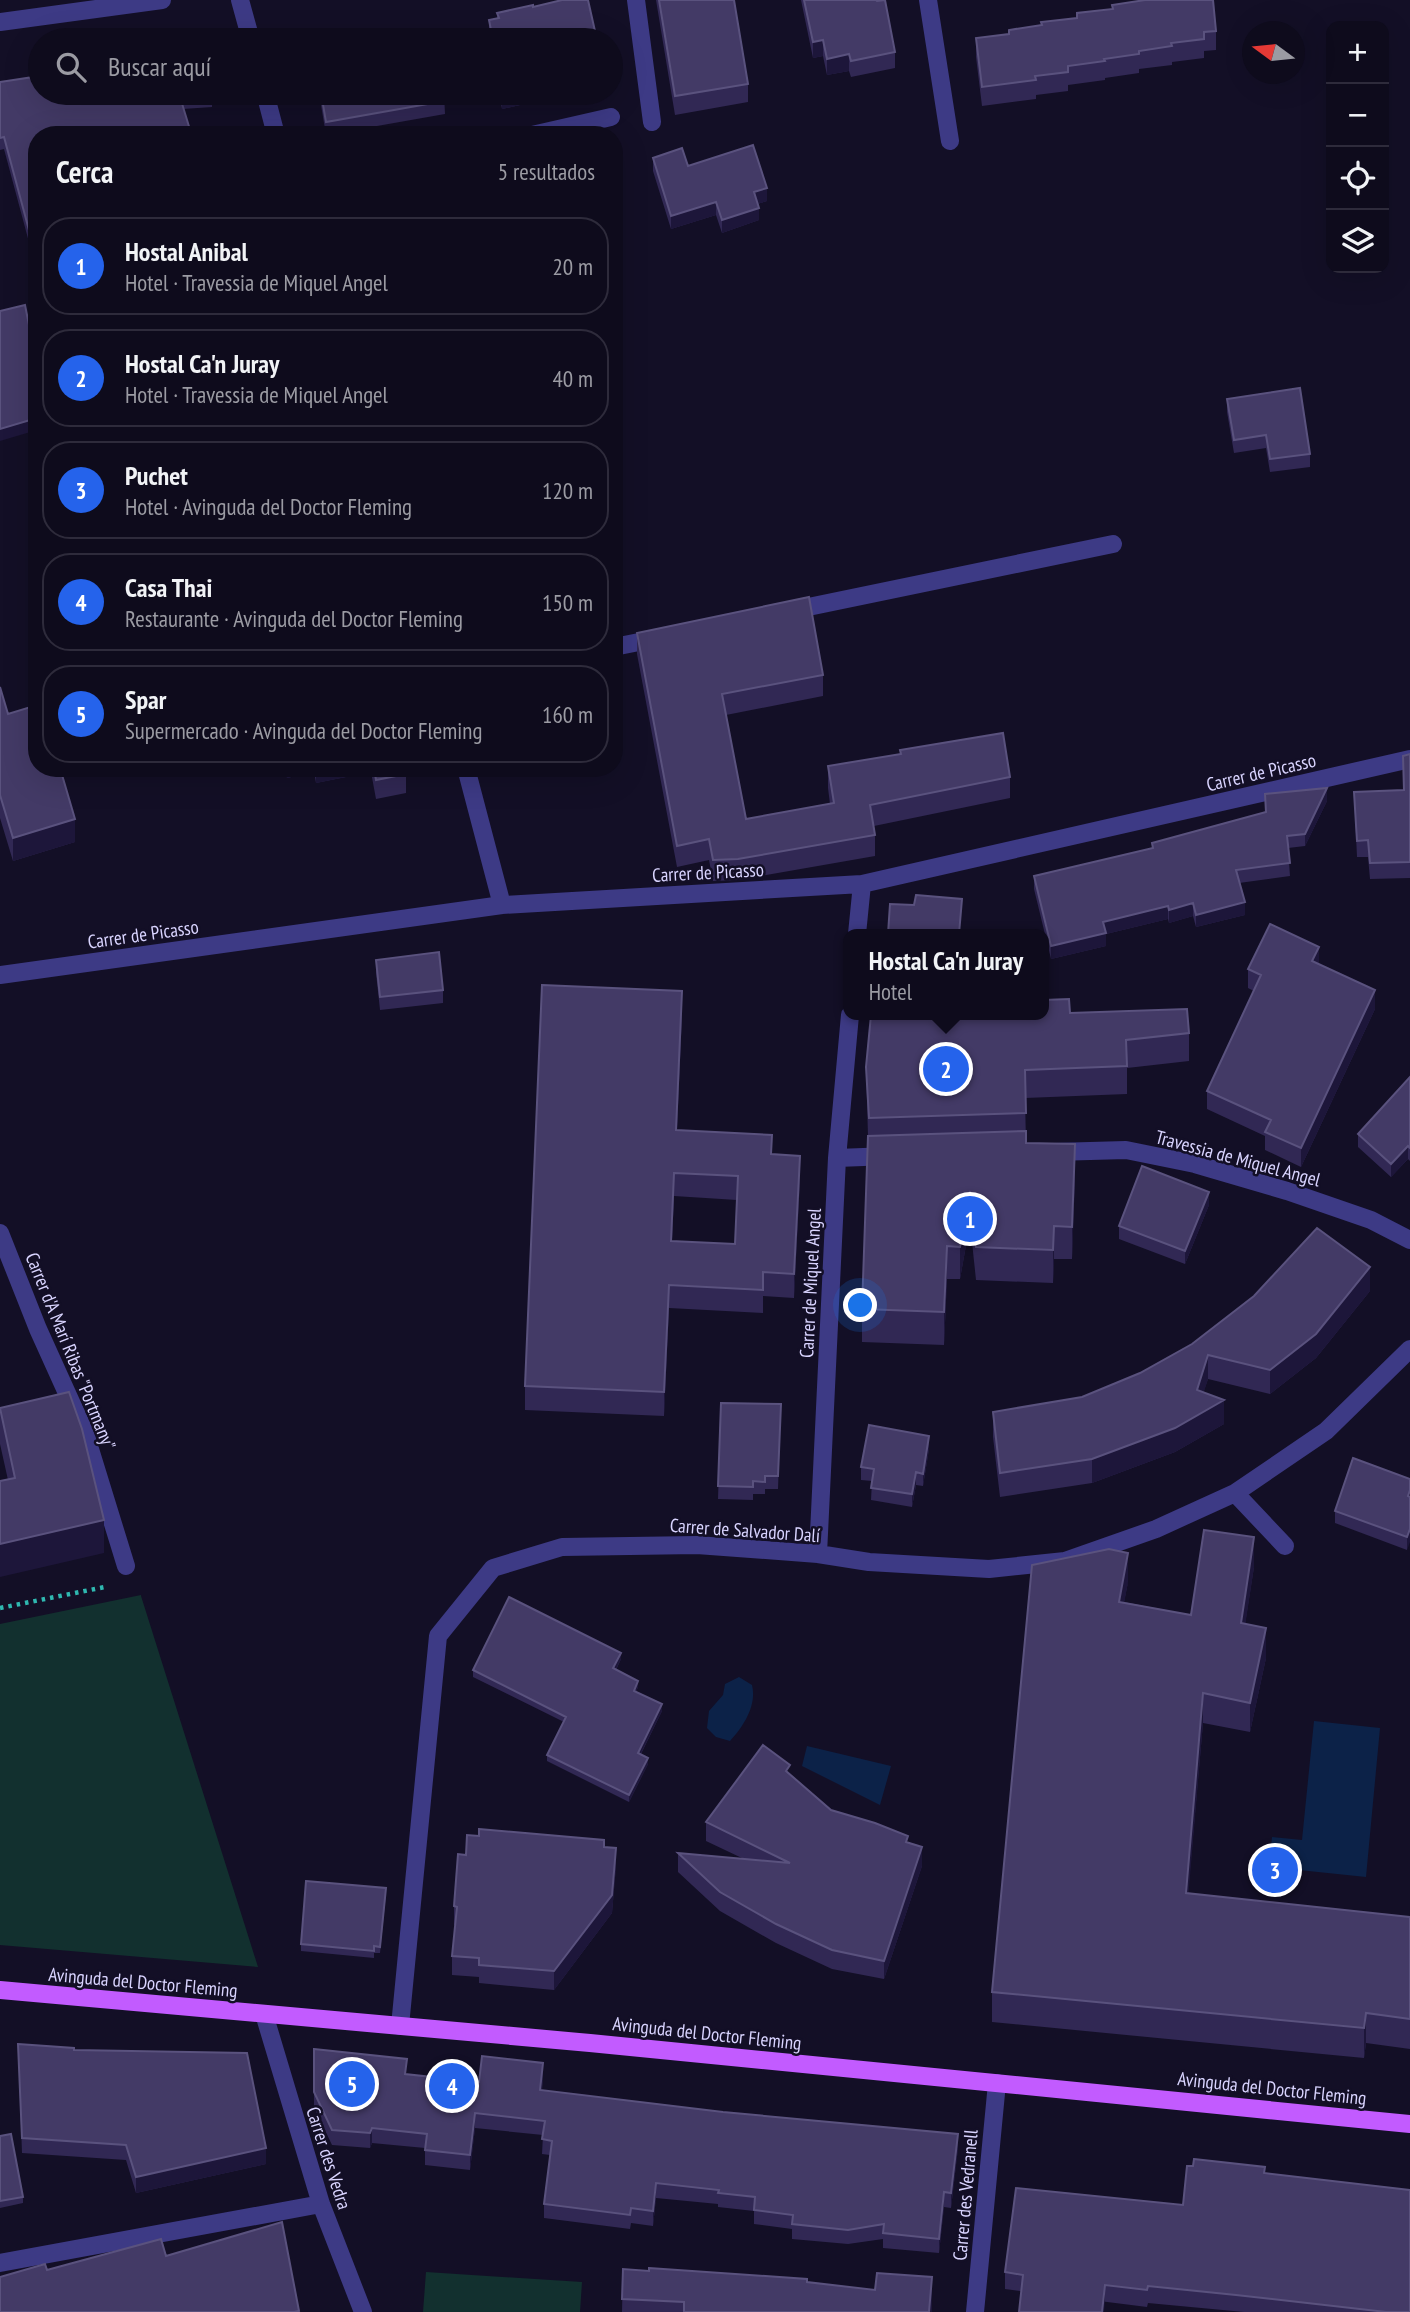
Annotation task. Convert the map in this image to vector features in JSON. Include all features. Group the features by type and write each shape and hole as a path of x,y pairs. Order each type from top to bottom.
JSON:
{"main road":[{"name":"Avinguda del Doctor Fleming","path":"0,1990 1410,2124"}],"street":[{"path":"0,22 162,0"},
{"path":"240,0 248,28"},
{"path":"636,0 652,122"},
{"path":"928,0 950,141"},
{"path":"268,105 274,126"},
{"path":"572,126 611,117"},
{"path":"776,614 1114,544"},
{"path":"623,646 682,633"},
{"name":"Carrer de Picasso","path":"0,975 502,905 862,884 1410,760"},
{"path":"468,777 502,905"},
{"path":"858,929 862,884"},
{"name":"Carrer de Miquel Angel","path":"818,1554 837,1158 850,1020"},
{"name":"Travessia de Miquel Angel","path":"1043,1152 1126,1150 1195,1164 1359,1216 1410,1240"},
{"path":"837,1158 905,1156"},
{"name":"Carrer d'A Marí Ribas \"Portmany\"","path":"0,1233 38,1329 85,1433 126,1566"},
{"name":"Carrer de Salvador Dalí","path":"400,2026 438,1636 493,1569 562,1546 697,1545 818,1554 869,1562 989,1569 1065,1561 1156,1529 1235,1493 1326,1431 1410,1349"},
{"path":"1235,1493 1284,1546"},
{"name":"Carrer des Vedra","path":"264,2014 321,2204 363,2312"},
{"name":"Carrer des Vedranell","path":"975,2312 997,2083"},
{"path":"0,2263 321,2204"}],"path":[{"path":"0,1608 120,1584 126,1566"}],"green space":[{"path":"141,1595 258,1967 0,1945 0,1624"},
{"path":"426,2272 582,2282 580,2312 423,2312"}],"water":[{"path":"739,1677 752,1685 753,1700 744,1722 730,1741 716,1737 707,1728 709,1711 723,1695 725,1684"},
{"path":"1314,1721 1380,1728 1366,1877 1269,1867 1272,1837 1302,1840"},
{"path":"807,1746 891,1766 880,1805 802,1766"}],"building":[{"path":"562,0 588,0 594,28 491,28 489,20 499,18 497,13"},
{"path":"659,0 734,0 748,84 675,96"},
{"path":"804,0 885,0 895,52 851,61 849,54 827,59 823,40 813,42"},
{"path":"1145,0 1213,0 1216,31 1204,32 1204,39 1171,43 1172,46 1139,51 1139,54 1068,66 1068,72 1035,76 1036,80 982,87 976,38 1009,34 1009,30 1042,25 1041,22 1077,18 1077,13 1113,9 1112,5"},
{"path":"28,78 28,105 182,105 189,126 28,126 28,227 4,137 0,138 0,82"},
{"path":"323,105 422,105 326,122"},
{"path":"753,145 767,188 754,192 759,208 722,220 716,202 671,216 653,158 682,148 688,166"},
{"path":"25,305 28,320 28,421 0,429 0,311"},
{"path":"1300,388 1310,454 1270,459 1266,435 1234,440 1227,399"},
{"path":"809,597 823,675 722,694 746,819 834,803 828,766 901,754 900,750 1003,733 1010,777 870,805 875,835 738,859 713,860 709,839 677,846 637,633"},
{"path":"0,687 8,714 28,708 28,777 63,777 75,819 13,838 0,795"},
{"path":"1410,754 1410,862 1370,863 1368,840 1357,841 1354,792 1404,790 1403,756"},
{"path":"1327,788 1305,834 1287,836 1290,863 1236,870 1245,902 1196,915 1193,903 1169,910 1168,906 1103,922 1106,933 1051,946 1034,876 1153,848 1152,843 1266,812 1265,794"},
{"path":"916,895 962,899 959,929 888,929 890,904 914,905"},
{"path":"1270,924 1319,947 1312,961 1375,990 1301,1148 1265,1132 1271,1120 1207,1091 1261,975 1248,969"},
{"path":"439,952 443,990 380,997 376,960"},
{"path":"542,985 682,991 676,1130 772,1135 771,1154 800,1156 794,1274 763,1272 763,1290 669,1285 664,1392 525,1386","holes":["674,1173 738,1176 735,1244 671,1241"]},
{"path":"1069,999 1070,1013 1187,1009 1189,1033 1126,1040 1127,1066 1025,1070 1026,1113 869,1118 866,1067 871,1020 1049,1020 1049,1000"},
{"path":"1410,1077 1410,1148 1408,1146 1391,1164 1358,1134"},
{"path":"1026,1131 1026,1143 1075,1144 1072,1227 1054,1226 1053,1250 976,1247 970,1191 960,1247 947,1246 944,1312 862,1309 868,1136"},
{"path":"1142,1166 1209,1192 1185,1251 1119,1226"},
{"path":"1317,1228 1370,1267 1316,1334 1270,1370 1208,1355 1197,1390 1224,1400 1175,1428 1092,1459 1000,1473 993,1412 1082,1397 1140,1373 1192,1344 1254,1296"},
{"path":"69,1392 82,1429 104,1520 0,1544 0,1481 15,1478 0,1408"},
{"path":"721,1403 781,1404 778,1476 765,1476 765,1482 753,1481 753,1487 718,1486"},
{"path":"869,1425 929,1436 923,1474 916,1472 912,1494 871,1488 874,1469 861,1467"},
{"path":"1353,1458 1410,1479 1410,1529 1407,1537 1335,1511"},
{"path":"1204,1530 1254,1537 1241,1623 1266,1628 1250,1703 1203,1693 1186,1893 1410,1917 1410,2019 1366,2013 1364,2028 992,1992 1032,1565 1109,1549 1128,1553 1119,1602 1191,1615"},
{"path":"509,1597 621,1653 613,1668 638,1681 634,1691 662,1704 638,1753 648,1758 629,1795 547,1755 566,1717 473,1670"},
{"path":"763,1745 790,1765 786,1771 831,1810 908,1836 906,1842 922,1847 884,1961 832,1950 776,1924 720,1892 678,1853 790,1863 706,1822"},
{"path":"479,1829 604,1840 604,1847 616,1848 612,1895 554,1971 479,1965 479,1958 452,1956 457,1907 454,1906 458,1854 466,1855 467,1835 479,1836"},
{"path":"306,1881 386,1888 380,1947 374,1946 374,1951 301,1944"},
{"path":"18,2044 74,2050 247,2053 266,2148 136,2177 126,2145 22,2138"},
{"path":"314,2049 407,2059 405,2074 479,2082 482,2056 543,2063 540,2090 723,2112 958,2134 951,2193 944,2192 939,2239 883,2233 884,2224 848,2230 792,2224 793,2215 754,2210 755,2197 656,2183 653,2211 631,2208 630,2215 544,2204 552,2141 542,2139 545,2121 475,2113 470,2155 425,2150 427,2134 372,2128 370,2133 332,2130 314,2092"},
{"path":"11,2134 23,2197 0,2201 0,2136"},
{"path":"1194,2159 1265,2167 1264,2173 1410,2190 1410,2312 1386,2312 1148,2286 1147,2290 1105,2285 1102,2312 1019,2312 1023,2275 1005,2272 1016,2188 1183,2205 1187,2166 1193,2166"},
{"path":"282,2222 299,2311 0,2312 0,2277 45,2264 47,2270 161,2239 166,2256"},
{"path":"649,2268 807,2279 807,2282 875,2290 877,2273 932,2277 929,2312 684,2312 684,2302 622,2299 623,2269 649,2271"}],"place":[{"name":"Hostal Ca'n Juray","path":"946,1069"},
{"name":"Hostal Anibal","path":"970,1219"},
{"name":"Puchet","path":"1275,1870"},
{"name":"Spar","path":"352,2084"},
{"name":"Casa Thai","path":"452,2086"}]}
